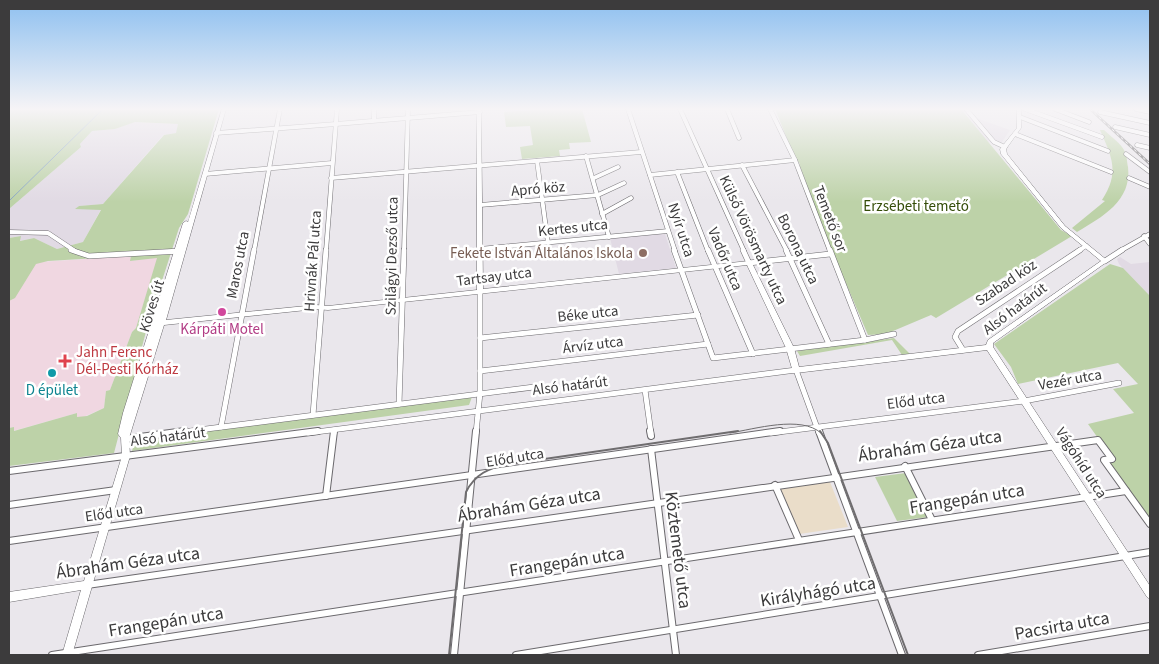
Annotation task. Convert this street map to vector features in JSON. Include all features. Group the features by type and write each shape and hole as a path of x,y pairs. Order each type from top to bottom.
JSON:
{"street":[{"name":"Köves út","path":"125,438 157,322 214,140"},
{"name":"Maros utca","path":"221,427 274,140"},
{"name":"Hrivnák Pál utca","path":"313,415 334,140"},
{"name":"Szilágyi Dezső utca","path":"399,404 407,140"},
{"path":"454,655 480,394 480,140"},
{"name":"Nyír utca","path":"637,140 713,358 753,354"},
{"name":"Külső Vörösmarty utca","path":"694,140 791,351 796,370"},
{"name":"Temető sor","path":"785,140 795,160 865,340"},
{"path":"992,140 1005,147"},
{"path":"1010,140 1005,147 1004,154 1065,229 1104,261 1150,234"},
{"path":"1030,140 1111,172"},
{"path":"1079,140 1108,151"},
{"path":"1137,145 1150,148"},
{"path":"331,178 406,170 641,152"},
{"path":"1126,154 1150,172"},
{"path":"586,156 594,178 609,237"},
{"path":"650,175 795,160"},
{"path":"538,161 548,243"},
{"path":"205,174 332,163"},
{"name":"Borona utca","path":"742,165 790,258 829,344"},
{"path":"594,178 618,167"},
{"name":"Vadőr utca","path":"677,172 714,266 753,354"},
{"path":"1128,178 1150,187"},
{"name":"Apró köz","path":"480,205 598,195 624,183"},
{"path":"602,214 631,198"},
{"path":"9,232 38,231 48,233 71,250 90,256 180,251"},
{"name":"Kertes utca","path":"480,250 668,231"},
{"path":"1144,236 1150,244"},
{"name":"Szabad köz","path":"963,350 955,337 958,331 1086,246"},
{"name":"Tartsay utca","path":"157,322 403,300 830,254"},
{"name":"Alsó határút","path":"9,471 796,370 990,347 990,342 1104,261"},
{"name":"Béke utca","path":"480,338 698,315"},
{"path":"753,354 791,351 894,334"},
{"name":"Árvíz utca","path":"480,371 708,344"},
{"name":"Vágóhíd utca","path":"990,347 1150,594"},
{"path":"796,370 902,655"},
{"name":"Vezér utca","path":"1024,401 1119,384"},
{"name":"Alsó határút","path":"125,438 542,386"},
{"path":"645,390 651,436"},
{"name":"Előd utca","path":"9,541 471,477 816,426 1024,401"},
{"path":"326,496 334,430"},
{"path":"67,654 126,456 125,438"},
{"name":"Ábrahám Géza utca","path":"9,597 835,476 1098,440 1112,459 1104,460 1126,491"},
{"name":"Köztemető utca","path":"651,449 676,655"},
{"path":"905,466 932,520"},
{"path":"775,485 799,540"},
{"path":"9,505 116,490"},
{"path":"1126,491 1150,524"},
{"name":"Frangepán utca","path":"52,655 664,562 1086,495 1126,491"},
{"name":"Királyhágó utca","path":"516,655 1150,552"},
{"name":"Pacsirta utca","path":"978,655 1150,626"}],"shaded area":[{"path":"84,140 159,140 103,204 79,206 76,209 101,209 83,242 57,249 34,238 19,241 20,236 9,238 9,209 81,147 80,144"},
{"path":"986,140 1003,140 1000,145"},
{"name":"Fekete István Általános Iskola","path":"665,234 676,268 619,274 610,238"},
{"name":"Jahn Ferenc Dél-Pesti Kórház","path":"132,256 131,261 158,257 136,328 132,332 110,390 106,391 104,408 81,418 76,417 77,413 13,431 14,427 9,428 9,264"},
{"path":"1120,257 1131,264 1150,262 1150,296 1119,264 1117,259"},
{"path":"830,482 848,527 799,534 779,487"}],"green space":[{"path":"9,140 84,140 80,144 81,147 9,209"},
{"path":"160,140 210,140 188,214 179,228 148,324 114,453 9,466 9,428 14,427 14,431 77,413 77,417 87,416 104,408 106,391 110,390 132,332 136,328 157,258 130,261 131,256 48,261 36,264 15,298 9,301 9,238 21,236 20,241 34,238 57,249 83,242 101,210 75,209 79,206 103,204"},
{"path":"532,140 590,140 591,142 569,143 570,149 559,150 560,156 522,159 520,147 533,145"},
{"name":"Erzsébeti temető","path":"788,140 987,140 1061,230 1072,236 936,318 931,315 886,334 868,335 839,267 836,267 798,167 800,166 799,162 796,161"},
{"path":"1104,140 1116,140 1126,154 1128,179 1125,189 1113,207 1077,232 1072,228 1105,201 1102,200 1108,190 1112,173 1111,157"},
{"path":"1110,264 1123,268 1150,296 1150,524 1104,460 1112,458 1088,424 1134,413 1113,389 1138,384 1118,363 1018,384 1011,367 994,344"},
{"path":"894,338 910,354 902,355 892,340 800,356 797,351"},
{"path":"472,397 469,405 132,451 135,440"},
{"path":"906,473 929,517 897,521 875,477"}],"waterway":[{"path":"9,201 71,140"}],"tram line":[{"path":"730,433 765,426 790,424 802,425 821,433"},
{"path":"506,465 738,431"},
{"path":"820,431 828,443 908,655"},
{"path":"449,655 466,492 478,476 506,465"}],"railway":[{"path":"1124,140 1150,164"}],"place":[{"name":"Fekete István Általános Iskola","path":"643,253"},
{"name":"Kárpáti Motel","path":"222,312"},
{"name":"Jahn Ferenc Dél-Pesti Kórház","path":"65,361"},
{"name":"D épület","path":"52,373"}]}
